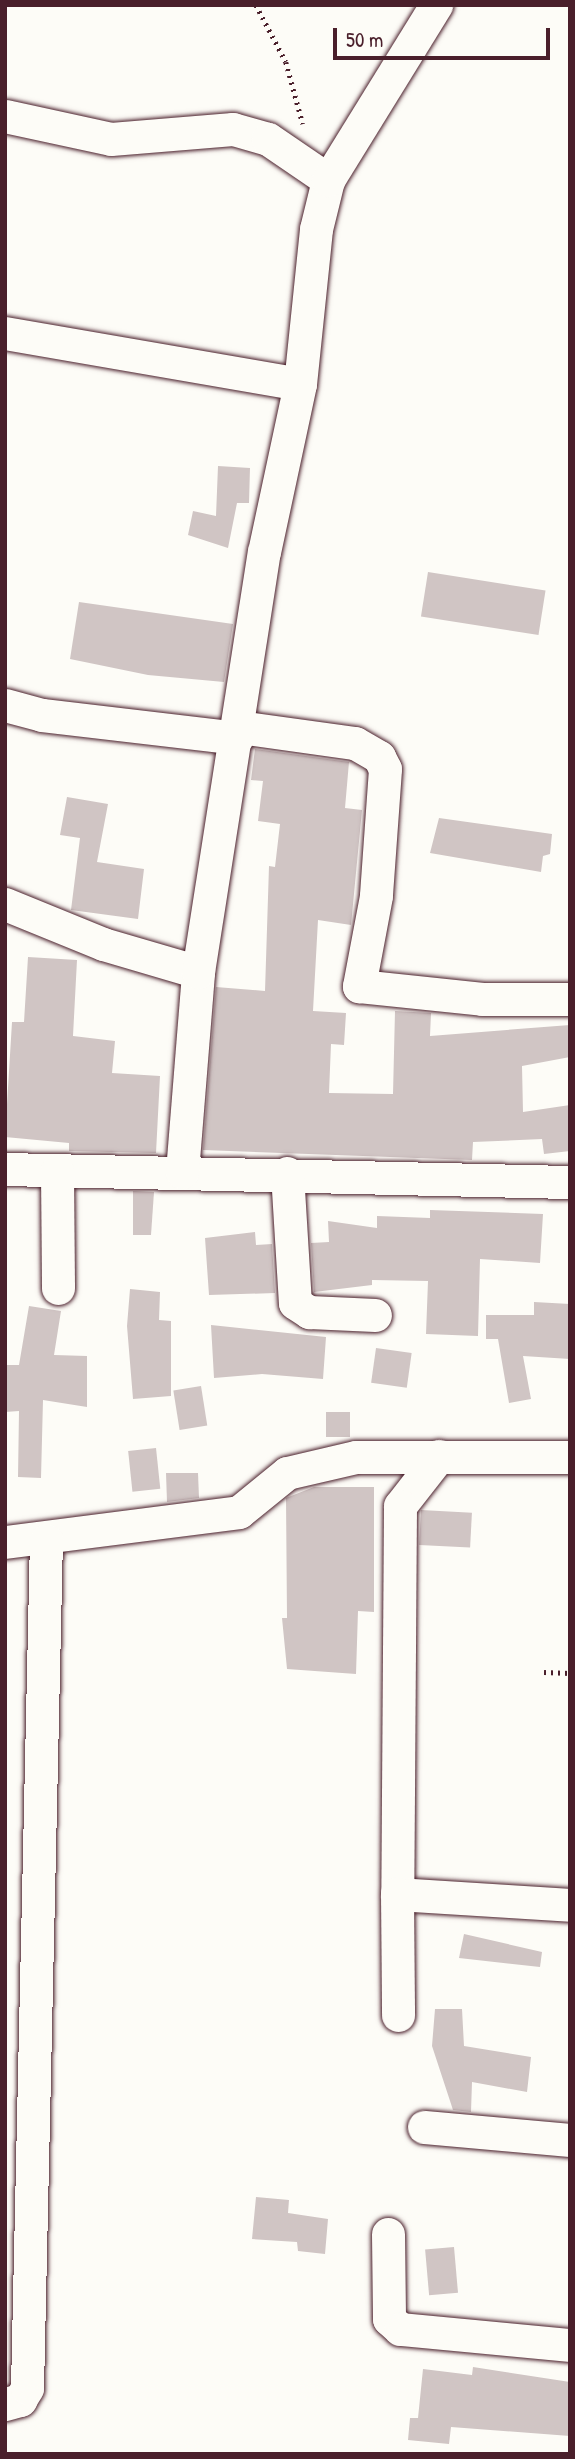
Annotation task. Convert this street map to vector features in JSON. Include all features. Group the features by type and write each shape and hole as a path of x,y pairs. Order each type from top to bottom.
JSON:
{"street":[{"path":"182,1172 198,972 238,732 264,552 300,384 316,229 318,172 436,5"},
{"path":"5,116 111,139 233,129 268,139 318,172"},
{"path":"5,333 300,384"},
{"path":"5,705 42,715 355,743 379,757 386,769 376,897 359,986 482,999 570,999"},
{"path":"5,904 103,944 198,972"},
{"path":"5,1169 286,1173 570,1182"},
{"path":"57,1171 58,1288"},
{"path":"286,1173 295,1303 309,1312 375,1315"},
{"path":"398,2015 400,1506 439,1456"},
{"path":"5,1542 46,1540 239,1512 288,1473 309,1465 356,1457 570,1457"},
{"path":"5,2404 20,2400 27,2388 46,1540"},
{"path":"397,1894 570,1905"},
{"path":"424,2127 570,2140"},
{"path":"388,2234 389,2319 400,2329 570,2345"}],"path":[{"path":"256,5 286,62 318,172"},
{"path":"544,1672 570,1673"}],"building":[{"path":"218,466 250,468 249,503 237,503 228,548 188,535 193,511 216,516"},
{"path":"428,572 546,591 538,635 421,616"},
{"path":"79,602 233,624 224,682 148,675 70,659"},
{"path":"255,749 349,762 345,808 362,810 351,925 318,920 313,1011 346,1013 344,1045 331,1044 329,1093 393,1094 395,1011 431,1013 430,1036 570,1025 570,1057 522,1066 523,1112 570,1105 570,1151 544,1154 542,1139 473,1142 472,1160 203,1150 216,987 265,991 269,866 275,867 280,824 258,821 263,781 251,780"},
{"path":"67,797 108,804 97,862 144,869 138,919 71,910 80,838 60,835"},
{"path":"439,818 552,834 550,854 543,856 541,872 430,853"},
{"path":"28,957 77,960 73,1036 115,1041 112,1073 160,1076 156,1153 69,1151 69,1143 5,1137 12,1022 24,1022"},
{"path":"133,1191 154,1192 151,1235 133,1235"},
{"path":"430,1210 543,1214 540,1263 480,1259 478,1336 426,1334 428,1281 372,1280 372,1285 314,1292 311,1243 329,1242 328,1221 377,1228 377,1216 430,1218"},
{"path":"255,1232 256,1245 272,1244 275,1293 209,1295 205,1238"},
{"path":"130,1289 160,1292 159,1320 171,1321 171,1396 133,1399 127,1326"},
{"path":"534,1302 570,1304 570,1359 523,1356 531,1399 509,1403 498,1339 486,1339 486,1315 534,1315"},
{"path":"29,1306 61,1311 54,1355 87,1356 87,1407 43,1400 41,1478 18,1477 19,1411 5,1412 5,1365 19,1365"},
{"path":"211,1325 326,1337 323,1379 262,1374 214,1378"},
{"path":"376,1348 412,1353 407,1388 371,1383"},
{"path":"201,1386 207,1426 180,1430 173,1390"},
{"path":"326,1412 350,1412 350,1437 326,1437"},
{"path":"156,1448 160,1489 132,1492 128,1451"},
{"path":"166,1473 198,1473 199,1498 167,1502"},
{"path":"314,1487 374,1487 374,1612 358,1611 356,1674 287,1669 282,1618 287,1618 286,1498"},
{"path":"421,1510 472,1513 470,1548 419,1545"},
{"path":"464,1934 542,1952 540,1967 459,1958"},
{"path":"435,2009 462,2009 464,2046 531,2057 527,2092 472,2082 471,2112 453,2110 432,2046"},
{"path":"256,2197 289,2200 288,2213 328,2219 325,2254 298,2251 297,2242 252,2239"},
{"path":"454,2247 458,2293 429,2295 425,2250"},
{"path":"473,2367 570,2382 570,2436 451,2427 449,2444 408,2440 410,2418 418,2418 423,2369 472,2375"}]}
